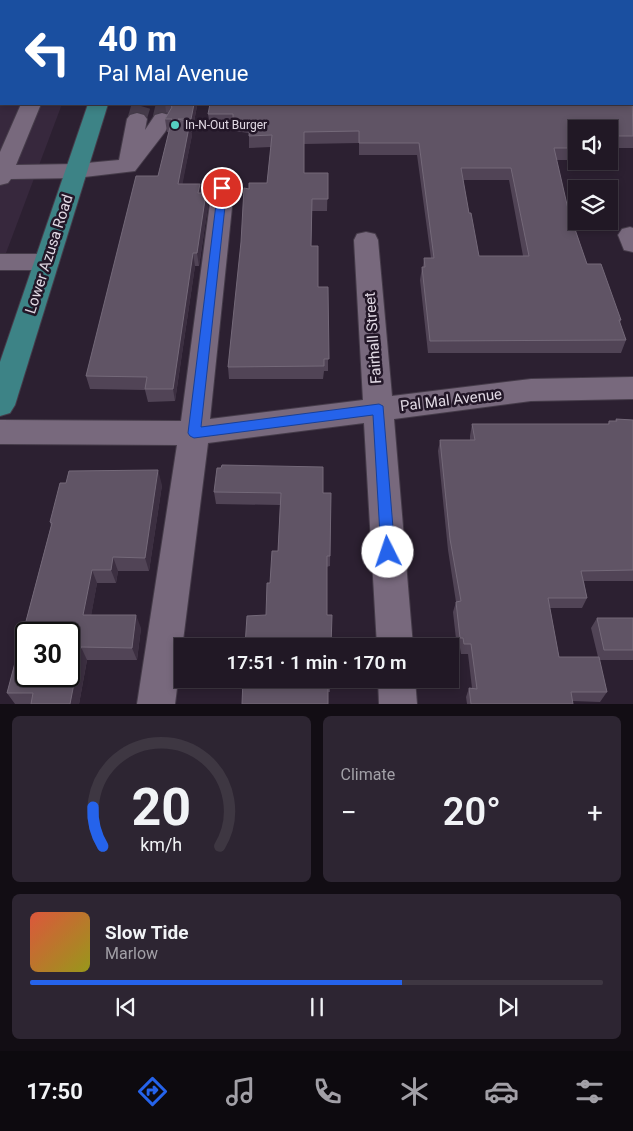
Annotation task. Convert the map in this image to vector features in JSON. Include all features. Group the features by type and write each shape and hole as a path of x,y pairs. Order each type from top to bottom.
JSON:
{"main road":[{"name":"Lower Azusa Road","path":"0,404 98,105"}],"street":[{"path":"31,105 1,174 76,171 127,166 158,128 164,109"},
{"path":"127,166 140,109"},
{"path":"156,704 194,433 222,188"},
{"name":"Fairhall Street","path":"366,240 394,638"},
{"path":"0,262 47,262"},
{"name":"Pal Mal Avenue","path":"0,432 194,433 531,390 633,388"},
{"path":"397,688 398,704"}],"shaded area":[{"path":"0,105 62,105 0,269"}],"building":[{"path":"171,105 194,105 191,119 178,119 190,122 178,184 200,184 198,193 206,193 197,253 193,253 173,389 145,389 147,377 86,376 136,176 158,176 172,119 165,119 172,107"},
{"path":"210,105 632,105 633,136 618,136 618,120 568,120 568,148 554,148 568,209 568,230 575,230 587,264 601,264 626,340 430,341 422,267 425,267 424,258 434,258 419,143 359,143 359,131 304,132 304,173 328,173 328,199 312,199 311,246 318,246 318,287 328,287 329,359 324,359 324,366 228,367 241,242 244,188 249,189 249,183 267,183 272,135 249,136 250,121 233,119 233,114 208,114","holes":["461,168 511,168 529,256 479,256"]},
{"path":"616,419 633,420 633,570 581,571 587,598 548,598 559,657 599,657 607,692 571,692 573,704 471,704 469,688 477,689 471,644 464,644 463,638 460,638 456,602 461,601 450,539 440,440 475,440 472,424 609,424 609,421 617,421"},
{"path":"222,465 323,467 323,493 331,493 330,556 327,556 327,615 332,615 331,638 246,638 247,616 266,615 267,583 270,583 272,551 278,551 281,493 214,492 217,468 221,468"},
{"path":"158,470 145,558 113,557 111,570 92,570 83,615 136,615 132,648 81,647 80,652 80,622 26,622 52,523 50,522 60,483 66,483 69,471"},
{"path":"597,618 633,618 633,650 604,650"},
{"path":"15,663 15,687 73,687 70,704 31,704 33,693 7,693"},
{"path":"243,688 328,688 328,704 242,704"}],"tunnel":[{"path":"137,119 141,106"},
{"path":"162,119 165,106"}],"place":[{"name":"In-N-Out Burger","path":"175,125"}],"route":[{"path":"222,188 194,433 379,409 388,552"}]}
